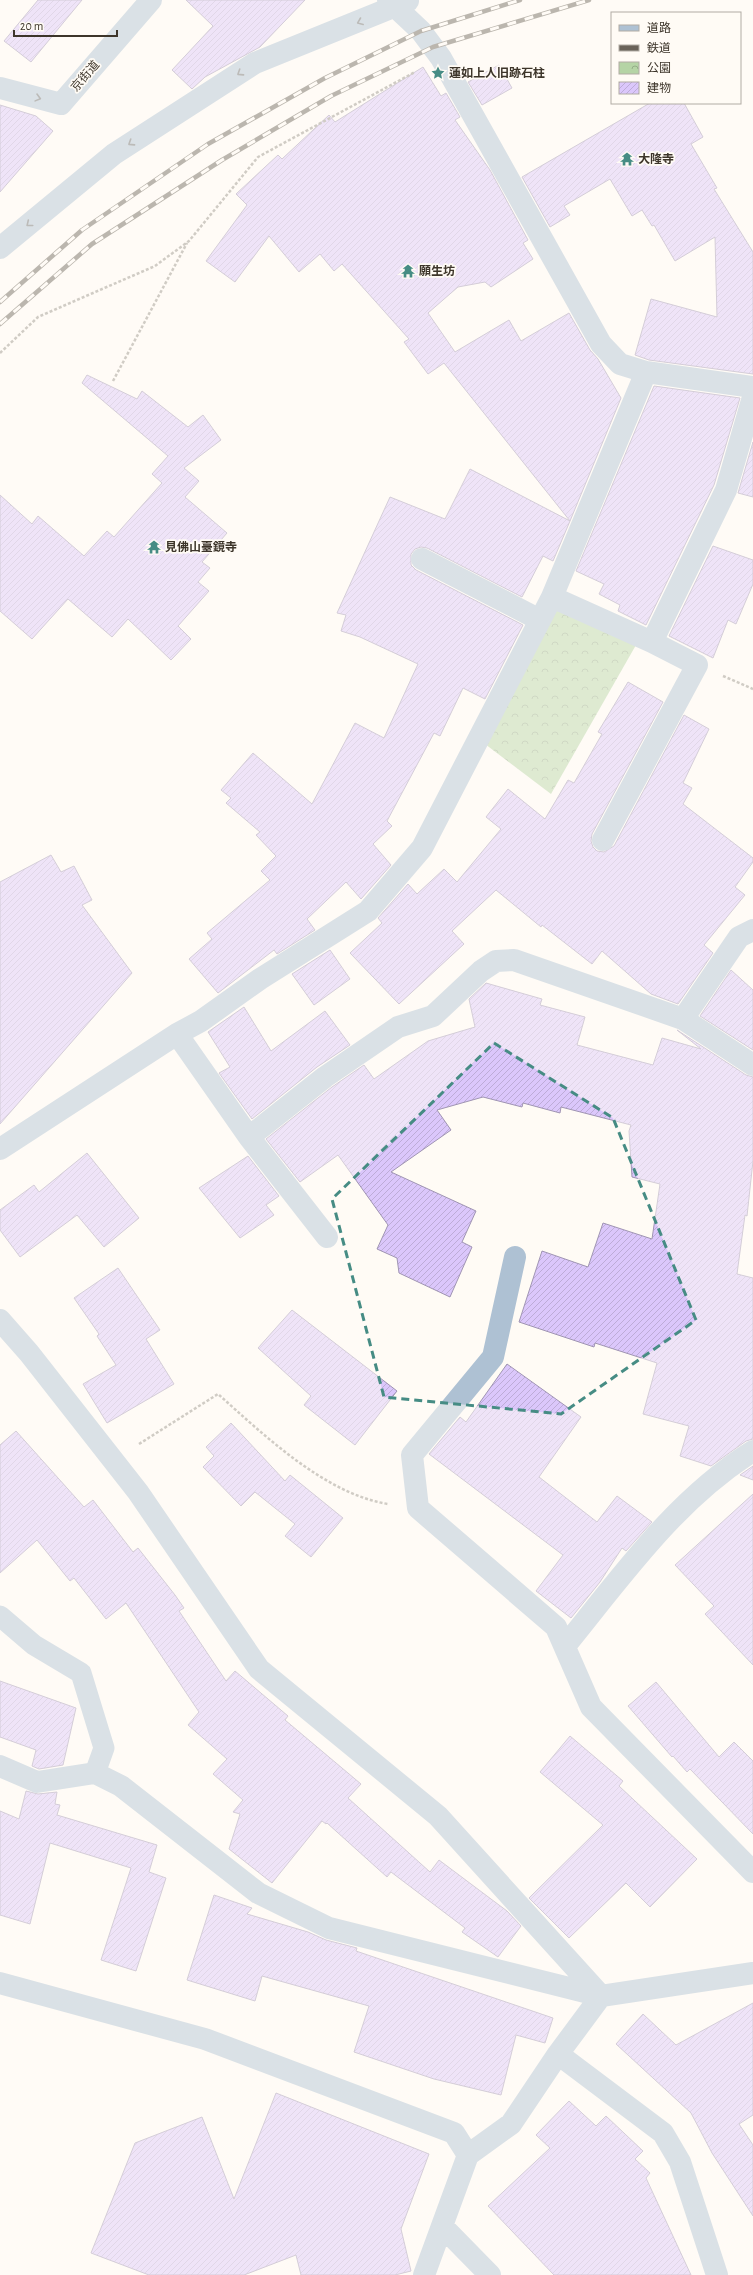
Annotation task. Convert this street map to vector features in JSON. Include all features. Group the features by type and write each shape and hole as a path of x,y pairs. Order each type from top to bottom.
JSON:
{"street":[{"name":"京街道","path":"0,88 61,104 151,0"},
{"path":"0,248 114,154 255,63 398,3 441,58 601,344 620,364 646,372 753,387"},
{"path":"0,1149 177,1034 201,1021 260,979 368,912 422,848 552,597 646,372"},
{"path":"652,642 726,490 753,397"},
{"path":"422,559 540,620"},
{"path":"552,597 652,642 697,665 603,840"},
{"path":"683,1019 739,937 753,930"},
{"path":"249,1137 325,1078 398,1027 433,1016 481,971 496,961 514,960 683,1019 753,1065"},
{"path":"177,1034 249,1137 327,1237"},
{"path":"515,1257 493,1357 412,1456 418,1508 556,1627 591,1707 753,1872"},
{"path":"0,1320 29,1353 138,1492 259,1669 438,1816 601,1996"},
{"path":"565,1646 662,1527 702,1488 753,1451"},
{"path":"0,1766 37,1782 95,1774 121,1786 258,1893 329,1928 601,1996 753,1973"},
{"path":"0,1984 205,2039 454,2133 468,2155"},
{"path":"424,2275 468,2155 511,2124 558,2054 601,1996"},
{"path":"558,2054 664,2133 680,2162 717,2275"},
{"path":"442,2226 490,2275"}],"lane":[{"path":"0,1616 34,1645 81,1673 104,1748 95,1774"}],"path":[{"path":"113,381 189,241 258,157 441,58"},
{"path":"0,353 38,317 155,266 189,241"},
{"path":"113,1461 218,1394 277,1447 337,1486 369,1501 418,1508"}],"highlighted area":[{"path":"494,1043 613,1118 696,1320 561,1414 384,1397 332,1199"}],"green space":[{"path":"555,608 636,645 551,794 485,744"}],"building":[{"path":"38,0 82,0 31,62 4,41"},
{"path":"186,0 305,0 260,47 205,77 192,89 172,70 213,26"},
{"path":"499,65 512,88 482,105 468,82"},
{"path":"423,67 441,96 446,93 460,117 455,120 490,170 528,240 523,243 533,259 491,287 485,282 458,287 428,313 455,352 509,320 521,341 569,313 590,350 598,359 621,398 570,521 444,363 428,374 404,342 409,339 342,264 334,271 320,254 299,272 269,236 235,282 206,261 247,205 236,194 278,155 282,159 329,115 335,122"},
{"path":"648,104 685,104 703,137 691,144 717,188 714,189 753,252 753,374 649,360 635,355 651,299 717,317 715,237 675,261 654,225 652,226 642,210 632,216 610,179 564,206 570,215 550,227 522,177"},
{"path":"0,105 36,116 53,131 0,192"},
{"name":"見佛山臺鏡寺","path":"87,375 137,399 142,391 188,427 203,415 221,440 184,468 199,481 185,497 227,533 202,562 210,568 198,582 209,591 178,626 191,639 171,660 128,619 112,637 68,599 32,639 0,611 0,495 32,524 38,516 84,556 107,531 114,537 162,483 152,474 168,456 82,383"},
{"path":"654,386 740,398 714,485 646,625 618,611 620,605 599,594 604,584 576,571"},
{"path":"753,442 753,497 738,493"},
{"path":"470,469 570,521 553,561 543,556 522,597 427,548 421,547 415,549 411,554 411,565 416,570 523,625 485,699 463,688 440,736 434,733 387,821 392,826 373,844 391,865 361,899 346,882 307,919 315,930 277,954 274,950 218,993 189,959 212,939 207,933 270,880 261,871 276,856 256,835 260,832 226,803 231,798 221,790 253,753 312,804 355,723 384,738 418,664 360,637 341,631 346,615 337,613 390,497 445,519"},
{"path":"713,546 753,560 753,584 736,624 728,620 713,658 669,636"},
{"path":"628,682 663,702 592,834 591,841 593,847 597,851 604,852 614,846 684,715 709,729 683,783 692,788 683,804 753,858 753,862 735,887 745,895 704,945 713,953 678,1004 651,994 602,951 592,964 542,925 541,927 496,890 452,931 464,944 399,1004 350,953 382,923 378,918 408,884 417,894 444,869 457,882 501,829 486,817 508,789 545,819 568,780 574,783 602,734 598,732"},
{"path":"51,855 61,872 74,866 92,900 82,905 132,973 0,1124 0,882"},
{"path":"330,950 350,979 314,1005 292,974"},
{"path":"731,970 753,990 753,1050 700,1016"},
{"path":"486,983 542,999 540,1005 585,1017 577,1045 653,1065 662,1038 701,1049 677,1030 746,1075 753,1077 753,1161 747,1216 745,1215 737,1274 753,1278 753,1439 746,1441 711,1466 680,1456 689,1426 643,1414 657,1363 595,1343 594,1347 519,1322 542,1251 588,1267 603,1223 652,1239 660,1184 632,1177 629,1131 631,1125 561,1107 560,1113 523,1103 522,1107 483,1097 437,1110 451,1130 391,1172 476,1211 462,1242 472,1247 450,1297 399,1273 397,1258 377,1249 388,1225 338,1155 300,1182 266,1139 332,1087 364,1065 374,1079 428,1041 475,1027 469,999"},
{"path":"244,1007 271,1051 325,1011 350,1045 317,1067 252,1119 219,1073 230,1067 208,1032"},
{"path":"87,1153 139,1218 104,1247 77,1215 20,1257 0,1230 0,1210 34,1185 39,1192"},
{"path":"248,1156 279,1196 266,1205 274,1215 240,1238 199,1188"},
{"path":"118,1268 160,1330 146,1339 174,1384 107,1423 83,1384 116,1365 97,1336 99,1334 74,1298"},
{"path":"292,1310 397,1391 355,1445 304,1405 311,1396 258,1348"},
{"path":"507,1364 581,1417 539,1477 597,1522 617,1496 652,1522 626,1551 622,1548 600,1582 571,1618 536,1591 563,1555 429,1454 460,1417 466,1422"},
{"path":"231,1423 285,1481 290,1475 343,1518 311,1557 285,1536 295,1524 255,1492 241,1506 203,1467 214,1456 206,1447"},
{"path":"16,1431 84,1507 93,1500 133,1552 138,1548 184,1608 179,1611 226,1681 235,1671 288,1716 285,1720 361,1784 348,1798 430,1872 439,1860 507,1911 521,1926 498,1957 462,1932 465,1928 391,1872 387,1877 327,1823 326,1824 322,1821 272,1883 229,1849 240,1814 233,1812 243,1800 213,1774 227,1759 188,1725 199,1712 126,1603 106,1619 74,1578 70,1581 37,1540 0,1573 0,1445"},
{"path":"753,1466 753,1480 740,1475"},
{"path":"753,1494 753,1665 705,1614 714,1606 675,1565"},
{"path":"0,1681 76,1708 63,1765 39,1769 32,1766 36,1750 0,1737"},
{"path":"656,1682 719,1757 734,1742 753,1761 753,1834 690,1769 687,1772 673,1756 672,1757 628,1706"},
{"path":"570,1736 623,1781 619,1786 697,1859 650,1907 626,1883 569,1938 529,1898 603,1825 540,1772"},
{"path":"26,1791 38,1794 57,1792 55,1804 60,1805 57,1815 157,1845 149,1872 166,1878 136,1971 101,1960 131,1868 50,1843 30,1924 0,1915 0,1811 19,1819"},
{"path":"214,1895 252,1908 247,1914 308,1932 326,1940 357,1948 356,1951 553,2018 545,2043 516,2035 501,2095 434,2079 354,2052 369,2006 262,1976 255,2001 187,1980"},
{"path":"753,2003 753,2115 739,2124 753,2145 753,2216 712,2153 691,2113 616,2044 643,2014 676,2045"},
{"path":"276,2093 429,2154 401,2229 411,2271 395,2275 301,2275 296,2255 244,2275 149,2275 91,2253 135,2143 202,2117 234,2199"},
{"path":"569,2101 596,2126 606,2116 643,2151 635,2159 650,2173 646,2178 691,2275 554,2275 488,2206 550,2148 536,2135"}],"railway":[{"path":"0,302 82,230 208,144 325,78 421,31 520,0"},
{"path":"0,324 92,244 222,160 331,96 433,47 589,0"}],"place":[{"name":"蓮如上人旧跡石柱","path":"438,73"},
{"name":"大隆寺","path":"627,159"},
{"name":"願生坊","path":"408,271"},
{"name":"見佛山臺鏡寺","path":"154,547"}]}
